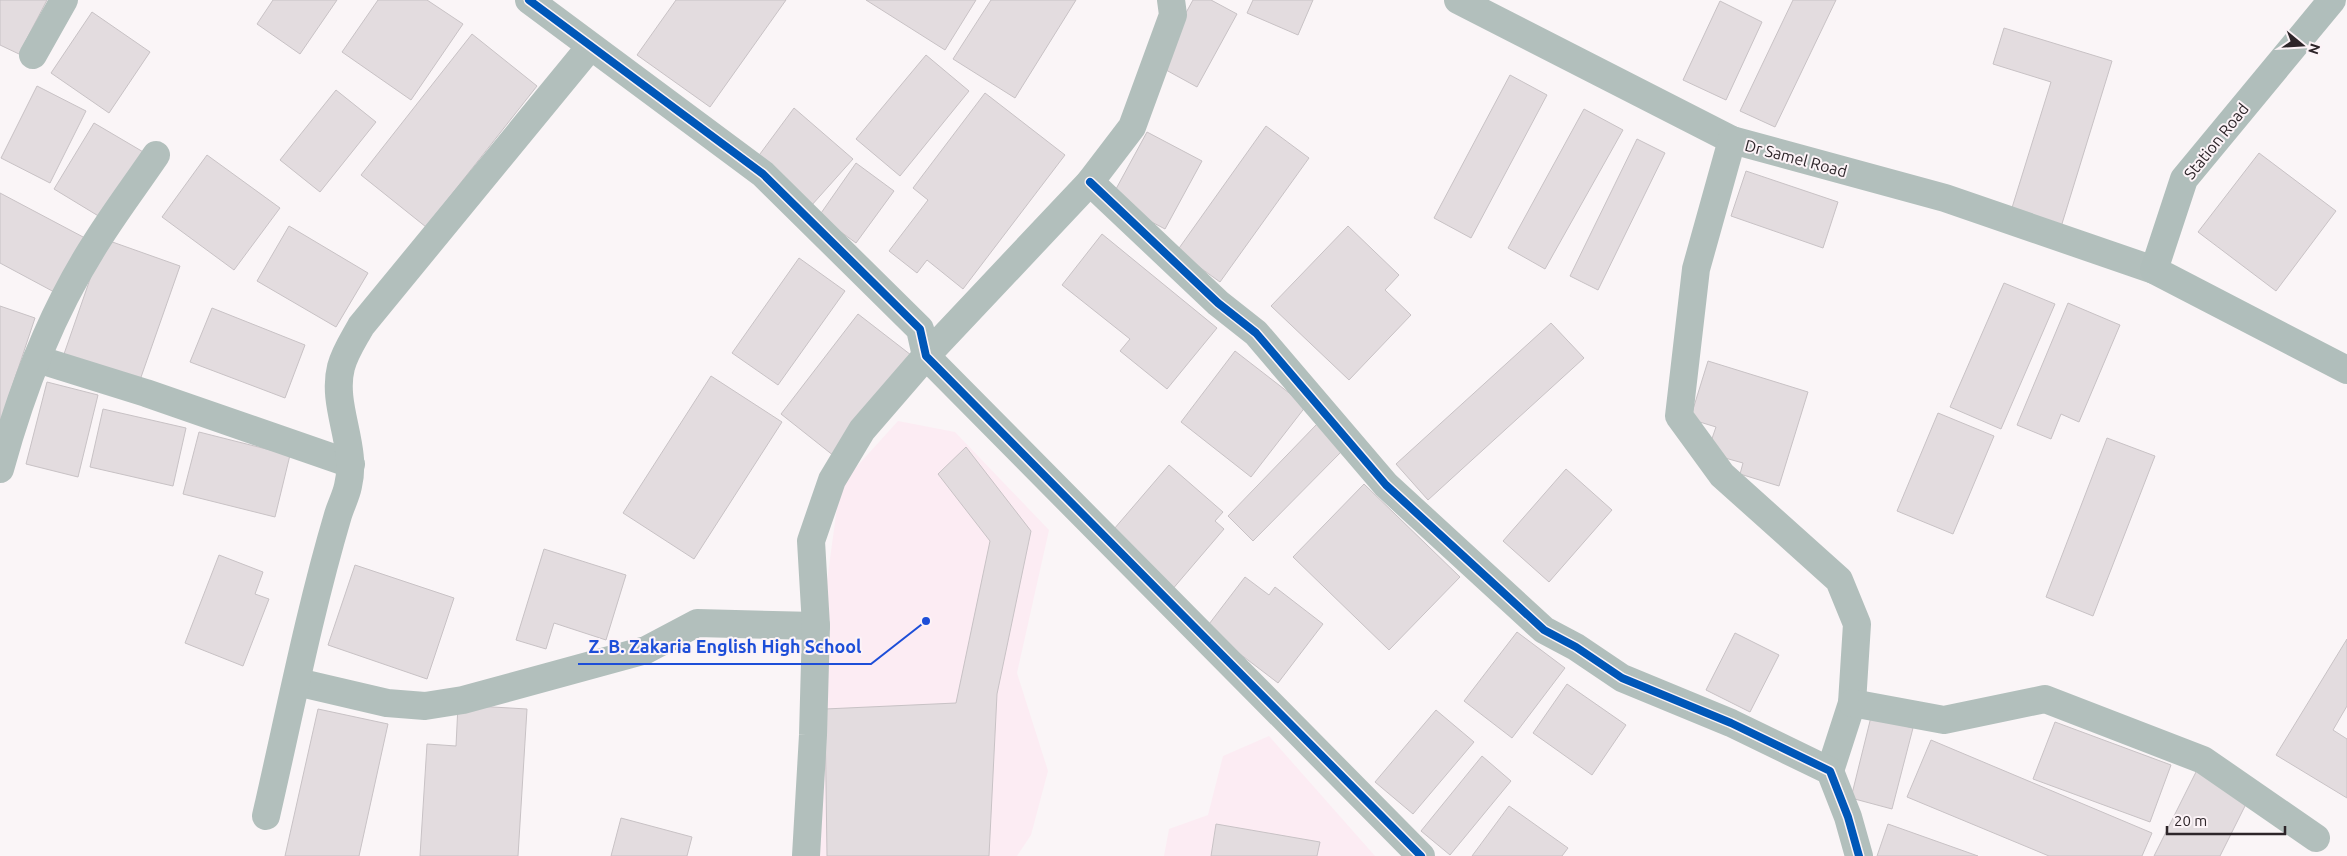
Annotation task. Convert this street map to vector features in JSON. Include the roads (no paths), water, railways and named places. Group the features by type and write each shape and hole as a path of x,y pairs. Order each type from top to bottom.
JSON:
{"main road":[{"name":"Station Road","path":"2154,270 2184,179 2332,0"},
{"path":"2154,270 2347,370"}],"street":[{"path":"33,55 64,0"},
{"path":"529,0 763,174 920,329 926,356 1420,856"},
{"path":"806,856 813,735 816,626 810,541 832,480 862,430 926,356 1090,182 1132,127 1174,15 1170,0"},
{"name":"Dr Samel Road","path":"1458,0 1732,140 1945,198 2154,270"},
{"path":"266,816 338,515 348,486 351,464 349,442 339,391 341,367 361,326 590,47"},
{"path":"1732,140 1696,269 1679,416 1722,475 1839,580 1857,624 1852,703 1830,771 1848,818 1859,856"},
{"path":"0,469 17,408 66,296 92,249 156,155"},
{"path":"1090,182 1218,303 1256,333 1386,485 1544,630 1576,647 1622,678 1731,723 1830,771"},
{"path":"37,359 146,393 351,464"},
{"path":"298,682 387,702 425,706 463,700 646,650 697,623 816,626"},
{"path":"1852,703 1944,720 2045,698 2204,760 2316,838"}],"place":[{"name":"Z. B. Zakaria English High School","path":"926,621"}]}
